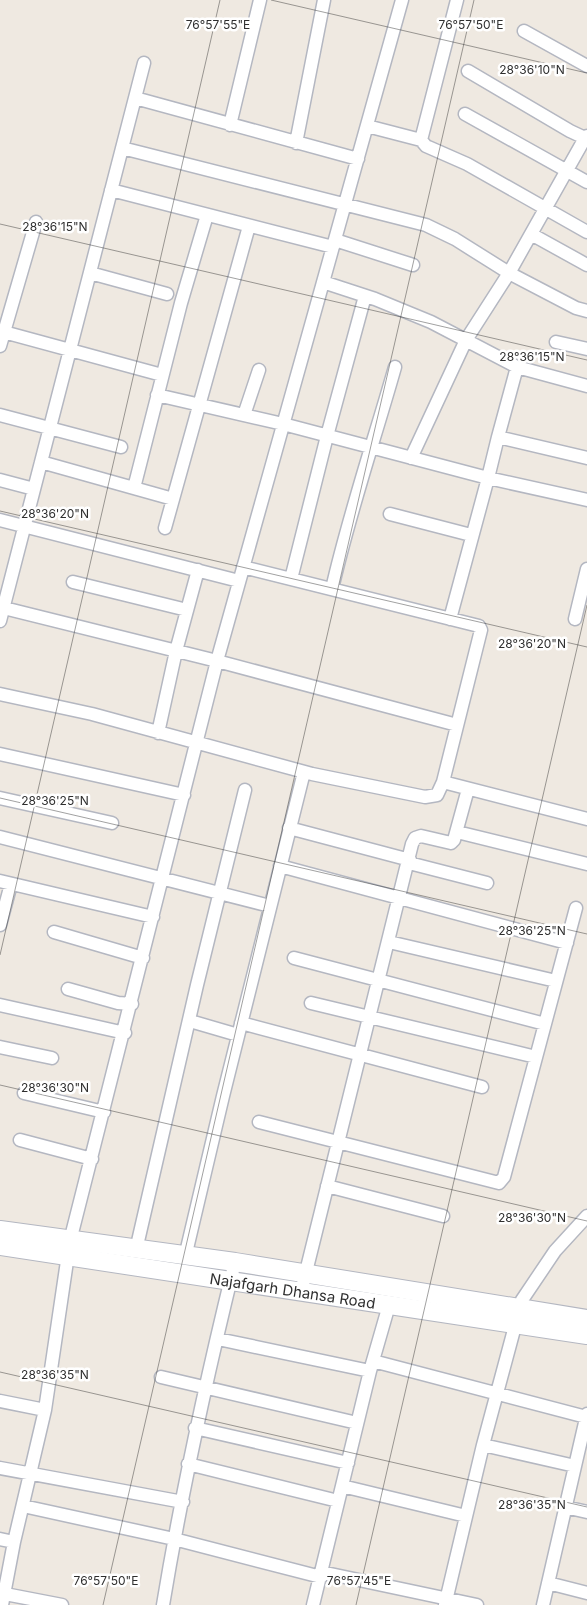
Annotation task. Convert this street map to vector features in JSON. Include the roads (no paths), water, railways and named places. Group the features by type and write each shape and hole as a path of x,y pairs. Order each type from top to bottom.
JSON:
{"main road":[{"name":"Najafgarh Dhansa Road","path":"0,1230 69,1249 230,1282 389,1305 518,1316 587,1319"},
{"name":"Najafgarh Dhansa Road","path":"0,1246 136,1250 235,1262 518,1316 587,1335"}],"street":[{"path":"230,125 260,0"},
{"path":"296,142 324,0"},
{"path":"62,1605 3,1599 14,1542 45,1410 69,1249 217,661 402,0"},
{"path":"421,140 457,0"},
{"path":"524,31 587,66"},
{"path":"0,621 144,63"},
{"path":"411,458 466,340 509,273 586,138 468,71"},
{"path":"134,98 358,159"},
{"path":"464,114 587,182"},
{"path":"367,126 421,140 426,146 455,158 587,232"},
{"path":"122,148 346,203 426,225 455,239 509,273 587,311"},
{"path":"111,190 249,226 334,244 413,265"},
{"path":"134,488 162,375 207,215"},
{"path":"0,346 1,332 36,222"},
{"path":"165,528 249,226"},
{"path":"531,234 587,266"},
{"path":"90,272 167,294"},
{"path":"323,282 431,322 517,367 587,386"},
{"path":"292,579 327,436 365,296"},
{"path":"1,332 162,375"},
{"path":"556,342 587,349"},
{"path":"332,589 351,510 372,448 395,366"},
{"path":"450,619 517,367"},
{"path":"244,415 259,370"},
{"path":"157,395 283,424 488,478 587,500"},
{"path":"0,415 121,447"},
{"path":"498,437 587,458"},
{"path":"41,462 174,499"},
{"path":"0,480 34,489"},
{"path":"390,514 471,535"},
{"path":"0,520 239,581"},
{"path":"0,694 92,714 304,772 425,797 437,795 443,782 480,630 475,624 243,567"},
{"path":"575,619 587,568"},
{"path":"158,733 176,651 198,570"},
{"path":"73,582 187,610"},
{"path":"2,608 217,661 457,725"},
{"path":"0,754 184,794"},
{"path":"185,1257 239,1029 304,772"},
{"path":"443,782 587,819"},
{"path":"301,1292 415,838 421,836 452,843 457,832 468,789"},
{"path":"136,1250 245,790"},
{"path":"0,798 112,823"},
{"path":"289,828 488,884"},
{"path":"457,832 587,864"},
{"path":"0,837 270,906"},
{"path":"280,866 400,900 566,943"},
{"path":"0,925 6,883 153,917"},
{"path":"259,1122 500,1183 504,1177 576,908"},
{"path":"54,932 143,958"},
{"path":"389,942 556,981"},
{"path":"294,958 545,1024"},
{"path":"68,989 118,1003 132,1004"},
{"path":"311,1003 536,1057"},
{"path":"0,1005 125,1032"},
{"path":"190,1021 239,1029 360,1056 482,1087"},
{"path":"0,1047 52,1058"},
{"path":"24,1093 104,1112"},
{"path":"20,1140 92,1159"},
{"path":"327,1186 443,1216"},
{"path":"446,1601 484,1446 525,1294 555,1251 587,1216"},
{"path":"163,1605 195,1428 207,1389 235,1262"},
{"path":"315,1605 357,1423 389,1305"},
{"path":"218,1339 372,1366 498,1393 587,1416 584,1436 542,1605"},
{"path":"161,1377 357,1423"},
{"path":"0,1401 45,1410"},
{"path":"195,1428 348,1463"},
{"path":"484,1446 575,1466"},
{"path":"188,1464 338,1501"},
{"path":"0,1468 30,1472 183,1502"},
{"path":"342,1486 466,1516"},
{"path":"23,1506 321,1574 446,1601 477,1605"},
{"path":"565,1507 587,1512"},
{"path":"0,1539 14,1542"},
{"path":"548,1583 587,1593"}]}
